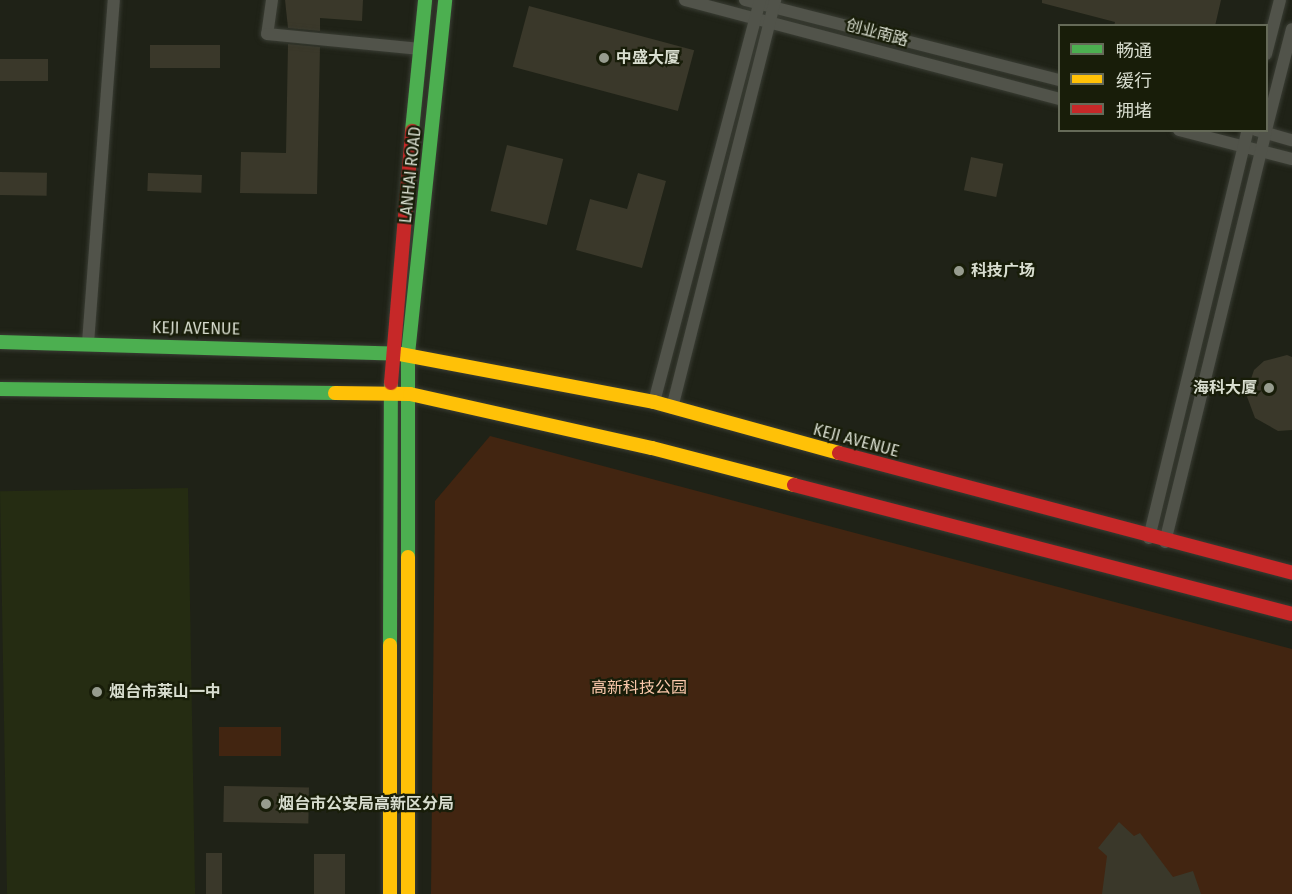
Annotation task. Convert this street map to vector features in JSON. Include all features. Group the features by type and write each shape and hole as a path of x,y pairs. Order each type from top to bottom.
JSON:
{"main road":[{"name":"LANHAI ROAD","path":"390,894 391,353 425,0"},
{"name":"LANHAI ROAD","path":"408,894 410,394 408,354 446,0"},
{"name":"KEJI AVENUE","path":"0,342 408,354 654,402 1149,538 1292,573"},
{"path":"0,389 410,394 652,448 1292,614"}],"street":[{"path":"88,343 114,0"},
{"path":"272,0 267,33 420,50"},
{"name":"创业南路","path":"685,0 1058,99"},
{"name":"创业南路","path":"745,0 774,4 1058,80"},
{"path":"1268,46 1280,0"},
{"path":"654,402 759,2"},
{"path":"672,408 774,4"},
{"path":"1268,116 1292,29"},
{"path":"1186,132 1292,159"},
{"path":"1149,538 1248,132"},
{"path":"1165,542 1264,132"},
{"path":"1267,132 1292,140"}],"shaded area":[{"name":"烟台市莱山一中","path":"188,488 195,894 7,894 0,491"}],"green space":[{"name":"高新科技公园","path":"490,436 1292,649 1292,894 431,894 435,501"},
{"path":"219,727 281,727 281,756 219,756"}],"building":[{"path":"285,0 363,0 362,21 320,18 320,31 288,28"},
{"path":"1042,0 1221,0 1215,24 1114,24 1115,22 1042,3"},
{"name":"中盛大厦","path":"529,6 694,50 678,111 513,67"},
{"path":"288,44 320,47 317,194 240,193 241,152 286,153"},
{"path":"150,45 220,45 220,68 150,68"},
{"path":"0,59 48,59 48,81 0,81"},
{"path":"507,145 563,159 547,225 491,211"},
{"path":"971,157 1003,164 996,197 964,190"},
{"path":"0,172 47,173 47,196 0,195"},
{"path":"148,173 202,175 201,193 147,191"},
{"path":"638,173 666,181 642,268 576,250 590,199 627,209"},
{"name":"海科大厦","path":"1287,355 1292,357 1292,430 1278,431 1255,418 1246,394 1254,370 1264,361"},
{"name":"烟台市公安局高新区分局","path":"224,786 309,787 308,823 223,822"},
{"path":"1119,822 1134,836 1140,833 1173,877 1193,871 1201,894 1102,894 1107,856 1098,848"},
{"path":"206,853 222,853 222,894 206,894"},
{"path":"314,854 345,854 345,894 314,894"}],"traffic: fast":[{"path":"412,131 425,0"},
{"path":"408,557 408,354 445,0"},
{"path":"0,342 400,354"},
{"path":"390,645 391,383"},
{"path":"0,389 335,393"}],"traffic: slow":[{"path":"400,354 654,402 839,453"},
{"path":"335,393 410,394 652,448 794,485"},
{"path":"408,557 408,894"},
{"path":"390,645 390,894"}],"traffic: jam":[{"path":"391,383 412,131"},
{"path":"839,453 1292,573"},
{"path":"794,485 1292,614"}],"place":[{"name":"中盛大厦","path":"604,58"},
{"name":"科技广场","path":"959,271"},
{"name":"海科大厦","path":"1269,388"},
{"name":"烟台市莱山一中","path":"97,692"},
{"name":"烟台市公安局高新区分局","path":"266,804"}]}
